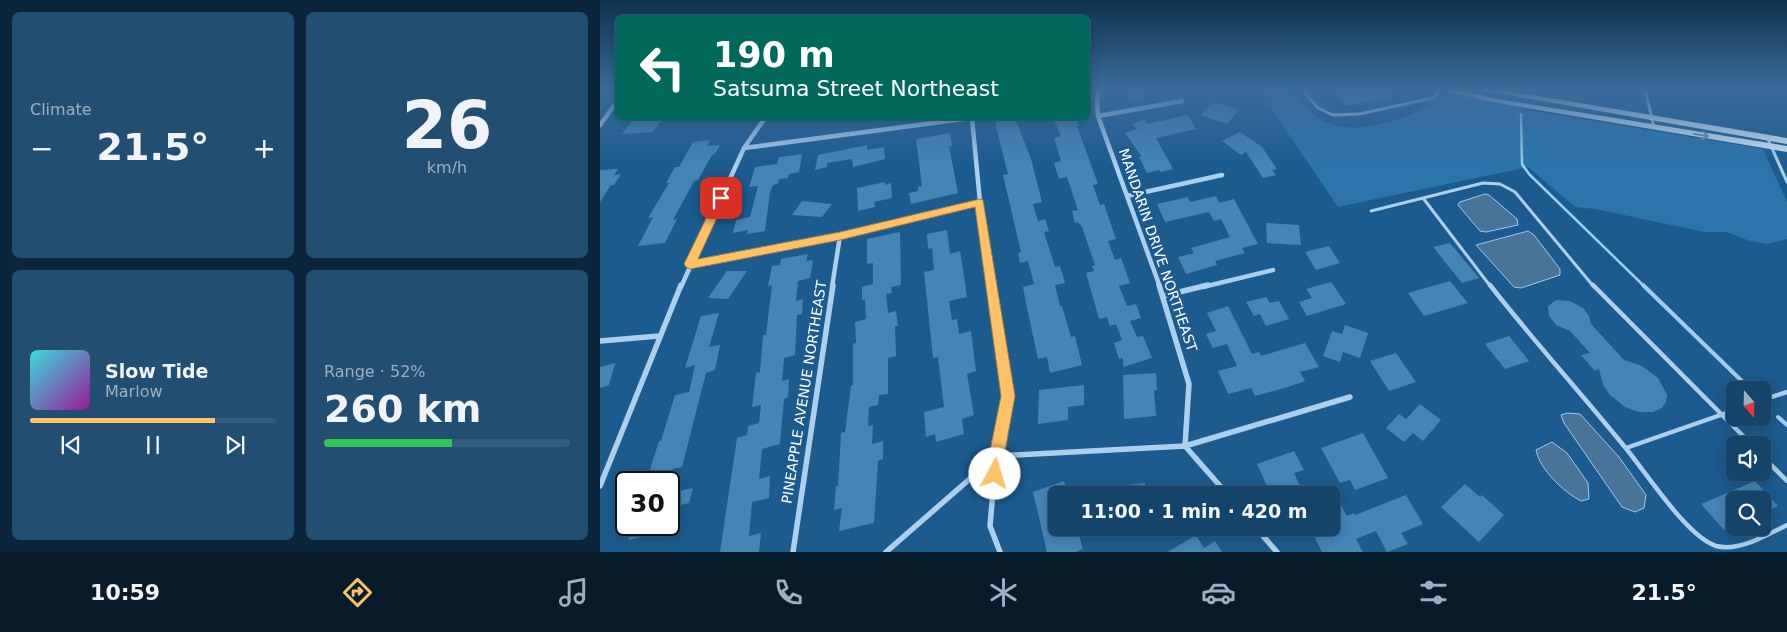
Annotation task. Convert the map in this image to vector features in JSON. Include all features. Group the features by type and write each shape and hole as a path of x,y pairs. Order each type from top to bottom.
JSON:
{"street":[{"path":"600,125 609,115"},
{"path":"1098,116 1105,115"},
{"path":"1580,115 1787,149"},
{"path":"1634,115 1787,141"},
{"name":"MANDARIN DRIVE NORTHEAST","path":"1098,116 1163,296 1189,384 1185,446"},
{"path":"600,486 659,336 690,264 744,148 764,120"},
{"path":"744,148 956,120"},
{"path":"971,120 980,202 1008,396 996,456 990,526 1000,552"},
{"path":"1127,196 1222,175"},
{"path":"690,264 840,236 980,202"},
{"name":"PINEAPPLE AVENUE NORTHEAST","path":"793,552 840,236"},
{"path":"1163,296 1273,270"},
{"path":"600,341 659,336"},
{"path":"886,552 996,456 1185,446 1350,397"},
{"path":"1185,446 1220,486"},
{"path":"1263,536 1277,552"}],"lane":[{"path":"1652,115 1654,128"},
{"path":"1767,138 1787,182"},
{"path":"1371,211 1483,183 1494,182 1515,192 1604,298 1743,436"},
{"path":"1423,198 1492,288 1626,448 1683,520 1700,538 1716,546 1734,549 1787,525"},
{"path":"1771,397 1787,392"},
{"path":"1626,448 1726,413"},
{"path":"1771,465 1787,481"}],"shaded area":[{"path":"1275,115 1316,115 1325,122 1338,126 1365,127 1379,125 1409,115 1553,115 1763,149 1787,202 1787,239 1767,244 1747,240 1727,232 1704,232 1595,209 1575,207 1528,167 1338,207"},
{"path":"1485,194 1489,195 1517,219 1518,225 1486,232 1480,231 1458,205 1460,202"},
{"path":"1528,231 1534,235 1560,269 1560,275 1521,288 1514,287 1476,245"},
{"path":"1567,413 1580,414 1619,457 1646,495 1644,508 1635,512 1622,507 1564,423 1561,415"},
{"path":"1552,442 1567,453 1588,483 1589,499 1581,501 1567,492 1542,465 1536,450"}],"building":[{"path":"1188,115 1196,129 1156,138 1173,169 1147,173 1139,157 1142,157 1125,133 1137,129 1133,124 1144,120 1147,124"},
{"path":"1200,115 1235,115 1227,124"},
{"path":"662,120 653,132 622,134 632,121"},
{"path":"1016,120 1031,159 1042,202 1033,204 1038,221 1045,219 1049,231 1044,232 1055,267 1060,266 1065,283 1055,285 1071,337 1075,336 1082,365 1050,373 1047,357 1038,359 1023,287 1034,284 1028,261 1020,263 1018,253 1021,252 1003,175 1008,174 995,122"},
{"path":"1054,120 1077,120 1079,126 1077,126 1098,184 1093,185 1100,205 1104,204 1116,239 1108,241 1115,260 1121,258 1130,283 1119,286 1127,306 1136,304 1141,318 1130,321 1137,337 1143,336 1152,358 1123,367 1123,358 1119,359 1114,343 1122,340 1116,324 1110,326 1107,317 1099,319 1086,273 1094,271 1092,266 1095,265 1082,227 1078,222 1075,223 1072,211 1078,210 1067,177 1059,179 1054,163 1061,161 1054,138 1061,136"},
{"path":"1240,132 1262,147 1277,169 1272,170 1276,175 1263,178 1246,152 1241,155 1222,141"},
{"path":"950,133 952,146 949,146 958,193 911,204 909,193 918,191 918,187 922,186 916,139"},
{"path":"710,140 707,146 720,145 698,180 694,181 673,220 677,219 665,243 638,246 653,217 648,218 669,183 666,183 675,167 679,167 693,142"},
{"path":"867,145 867,150 884,147 885,159 853,167 852,159 827,163 827,167 815,170 818,155"},
{"path":"802,154 799,172 789,174 788,178 779,179 778,184 773,185 770,192 765,231 747,234 748,230 733,233 736,220 750,217 758,186 749,187 755,167 777,164 779,157"},
{"path":"618,169 614,175 621,174 600,202 600,170"},
{"path":"885,182 885,185 891,183 892,198 874,202 875,207 858,211 857,188"},
{"path":"1216,196 1219,203 1234,199 1258,244 1242,248 1245,253 1215,261 1217,265 1186,274 1178,257 1194,253 1191,248 1230,237 1221,219 1214,221 1209,212 1165,222 1157,204 1188,197 1190,202"},
{"path":"802,201 832,204 822,217 792,215"},
{"path":"1266,223 1299,225 1301,245 1267,243"},
{"path":"947,230 950,254 960,251 964,276 967,297 949,301 952,320 957,319 959,334 971,331 976,371 967,374 974,415 962,419 964,434 936,442 935,434 926,437 924,412 944,407 938,357 933,358 924,272 934,270 932,248 928,249 927,234"},
{"path":"900,232 901,285 891,287 892,293 886,294 888,313 896,311 898,326 895,326 896,356 888,358 888,394 879,395 878,405 869,407 868,426 873,425 872,444 883,441 883,459 878,461 874,523 839,531 842,508 834,510 836,486 838,486 841,433 845,432 851,386 853,385 853,344 856,343 855,322 866,319 865,299 862,300 862,287 873,284 873,263 867,264 867,239"},
{"path":"1450,243 1479,278 1462,283 1433,247"},
{"path":"1329,246 1340,263 1316,270 1305,252"},
{"path":"808,254 806,261 813,260 810,278 798,281 796,301 803,299 802,314 797,315 795,355 784,358 782,381 789,379 788,397 784,399 780,444 762,449 759,479 770,476 769,498 752,502 749,536 761,533 759,552 720,552 737,438 747,435 748,426 759,423 761,405 752,407 756,373 760,372 763,335 766,335 772,285 768,286 772,266 780,265 781,259"},
{"path":"727,271 747,271 728,299 708,298"},
{"path":"1450,281 1468,303 1424,316 1408,293"},
{"path":"1331,282 1346,304 1307,316 1299,302 1312,298 1306,289"},
{"path":"1266,297 1270,303 1279,301 1289,319 1266,326 1260,314 1254,316 1246,302"},
{"path":"1556,300 1570,301 1583,308 1589,316 1591,324 1624,360 1642,366 1658,378 1667,395 1666,402 1662,408 1653,412 1639,412 1625,407 1610,395 1603,385 1599,369 1595,371 1581,355 1590,353 1570,331 1556,325 1549,316 1548,306"},
{"path":"1228,306 1252,354 1259,352 1261,356 1305,343 1319,367 1300,372 1305,381 1288,387 1255,396 1251,388 1228,394 1218,371 1237,366 1227,344 1213,348 1206,334 1216,331 1207,313"},
{"path":"719,313 709,347 720,345 715,370 706,373 682,467 673,469 672,471 649,471 675,395 689,392 695,365 685,368 701,316"},
{"path":"1345,325 1368,333 1360,358 1343,352 1340,362 1323,356 1332,331 1342,334"},
{"path":"1509,336 1529,361 1505,369 1485,344"},
{"path":"1396,353 1416,382 1389,391 1370,361"},
{"path":"615,363 609,385 600,388 600,367"},
{"path":"1156,373 1157,390 1154,390 1156,416 1124,419 1123,375"},
{"path":"1084,385 1084,405 1068,407 1068,420 1038,424 1039,390"},
{"path":"1420,404 1441,420 1423,441 1413,433 1404,442 1386,428 1399,414 1406,419"},
{"path":"1363,433 1388,478 1355,490 1350,480 1340,483 1321,448"},
{"path":"1294,451 1304,470 1294,473 1300,486 1267,486 1257,464"},
{"path":"1064,481 1065,486 1050,486"},
{"path":"1755,481 1764,491 1732,491"},
{"path":"1145,483 1145,486 1127,486"},
{"path":"1465,484 1480,497 1482,495 1504,515 1479,542 1441,507"},
{"path":"1048,487 1048,536 1079,536 1083,549 1076,552 1047,552 1033,492"},
{"path":"693,488 689,503 680,505 680,491"},
{"path":"1726,493 1726,529 1724,530 1701,504"},
{"path":"1406,495 1423,524 1401,533 1408,544 1387,552 1376,531 1356,539 1363,552 1322,552 1314,536 1340,536 1340,505 1347,516 1354,513 1355,515"},
{"path":"1771,498 1778,506 1771,509"},
{"path":"629,536 646,536 628,540"},
{"path":"1197,536 1204,548 1215,541 1222,552 1168,552"}],"waterway":[{"path":"1521,115 1522,164 1529,174 1645,287"},
{"path":"1643,285 1742,381"},
{"path":"1778,417 1787,425"}],"route":[{"path":"721,198 690,264 840,236 980,202 1008,396 996,456 995,474"}]}
